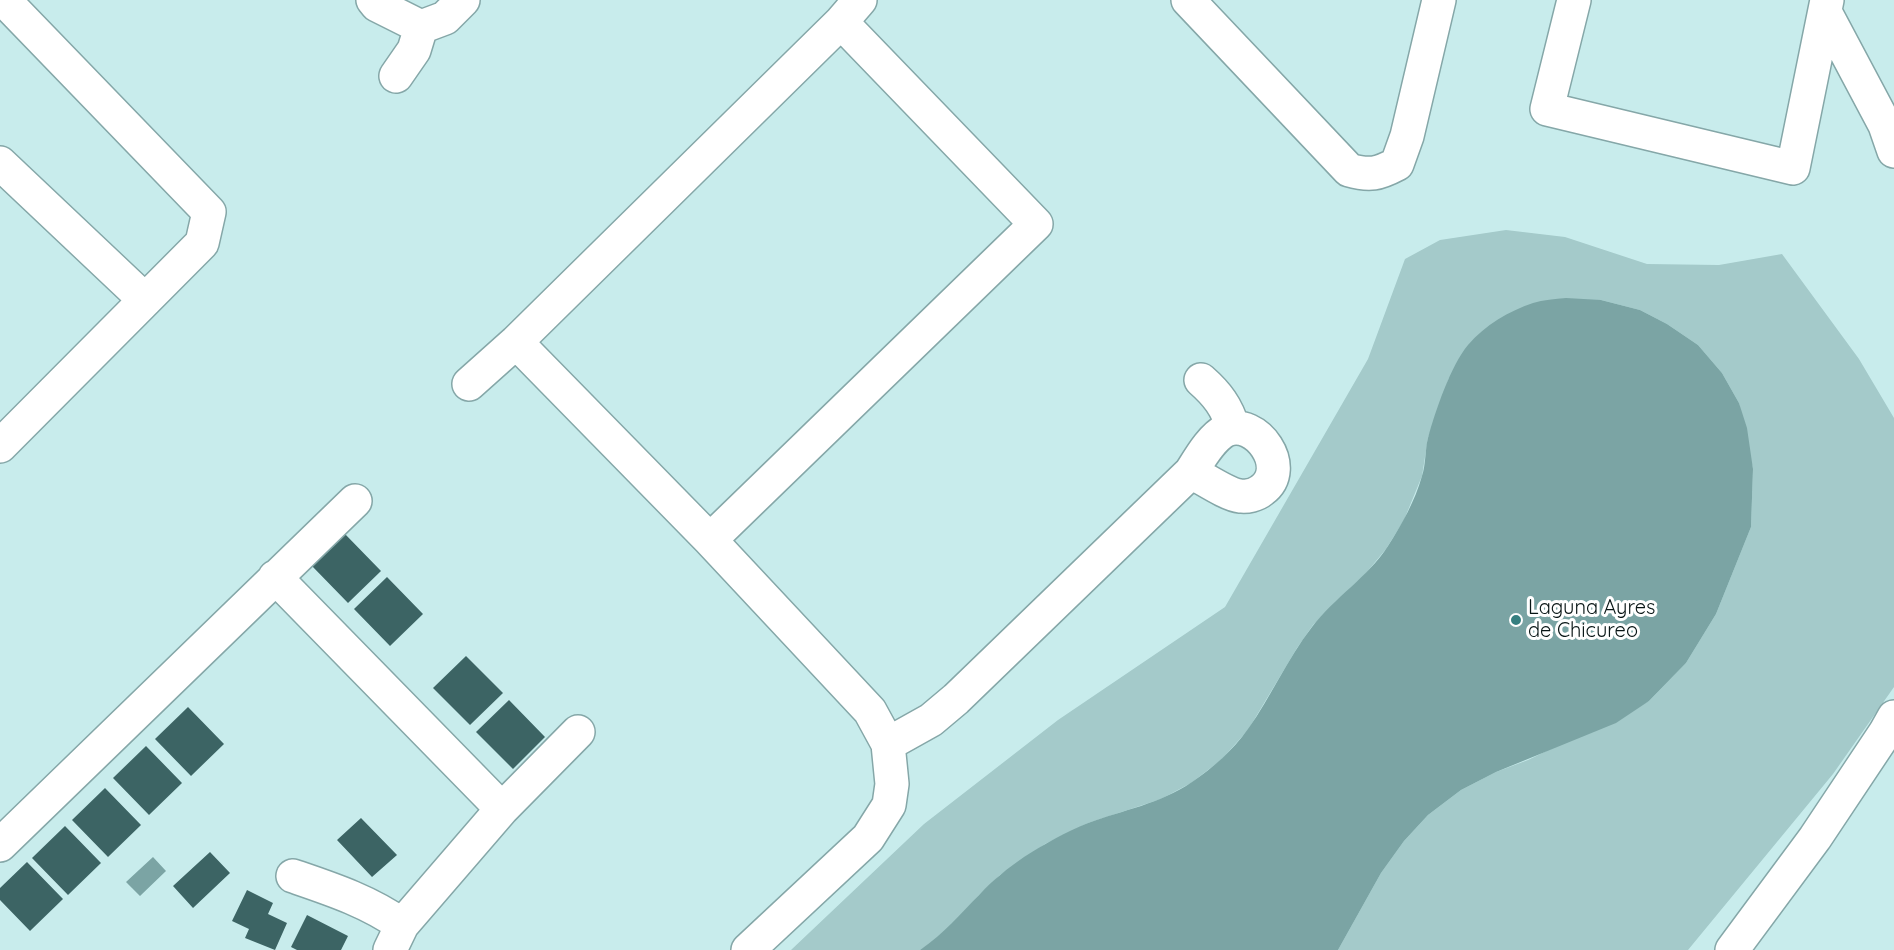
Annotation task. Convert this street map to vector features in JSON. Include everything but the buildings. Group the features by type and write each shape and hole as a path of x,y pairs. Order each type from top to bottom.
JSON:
{"street":[{"path":"0,3 4,0 209,212 202,243 0,446"},
{"path":"373,0 422,27 445,18 463,0"},
{"path":"1188,0 1349,170 1366,175 1382,172 1397,164 1407,136 1439,0"},
{"path":"1574,0 1547,109 1793,168 1826,6"},
{"path":"1826,6 1885,125 1894,151"},
{"path":"469,384 516,342 850,11 1036,224 710,540"},
{"path":"396,76 414,50 422,27"},
{"path":"0,163 145,300"},
{"path":"516,342 710,540 870,711 888,744 892,784 889,805 868,838 748,950"},
{"path":"1201,380 1221,400 1233,428"},
{"path":"888,744 931,720 956,699 1191,472 1203,453 1224,431 1241,428 1251,433 1266,446 1274,464 1269,482 1263,489 1247,496 1237,496 1191,472"},
{"path":"0,845 355,501"},
{"path":"275,577 502,809"},
{"path":"1732,950 1815,838 1894,717"},
{"path":"293,876 372,905 396,937 502,809 578,732"}],"shaded area":[{"path":"1506,230 1565,237 1647,264 1719,265 1782,254 1859,359 1894,418 1894,687 1833,774 1688,950 1338,950 1381,873 1404,841 1428,815 1461,790 1649,701 1686,663 1716,614 1751,527 1753,469 1739,403 1722,373 1698,345 1667,324 1640,310 1601,300 1449,378 1428,438 1422,476 1404,520 1386,549 1361,579 1313,625 1248,730 1221,760 1191,783 1161,799 1088,823 1045,844 1000,875 955,922 920,950 791,950 924,824 1058,720 1225,607 1368,359 1405,259 1440,240"},
{"name":"Laguna Ayres de Chicureo","path":"1566,298 1601,300 1640,310 1667,324 1698,345 1722,373 1739,403 1747,428 1753,469 1751,527 1716,614 1686,663 1649,701 1616,723 1496,772 1461,790 1428,815 1404,841 1381,873 1338,950 920,950 944,930 995,879 1024,857 1055,838 1080,827 1180,790 1208,771 1229,751 1256,717 1312,627 1371,568 1388,546 1412,503 1424,467 1428,438 1439,402 1456,364 1468,345 1490,325 1515,310 1537,302"},
{"path":"153,857 166,871 140,896 126,882"}],"place":[{"name":"Laguna Ayres de Chicureo","path":"1516,620"}]}
